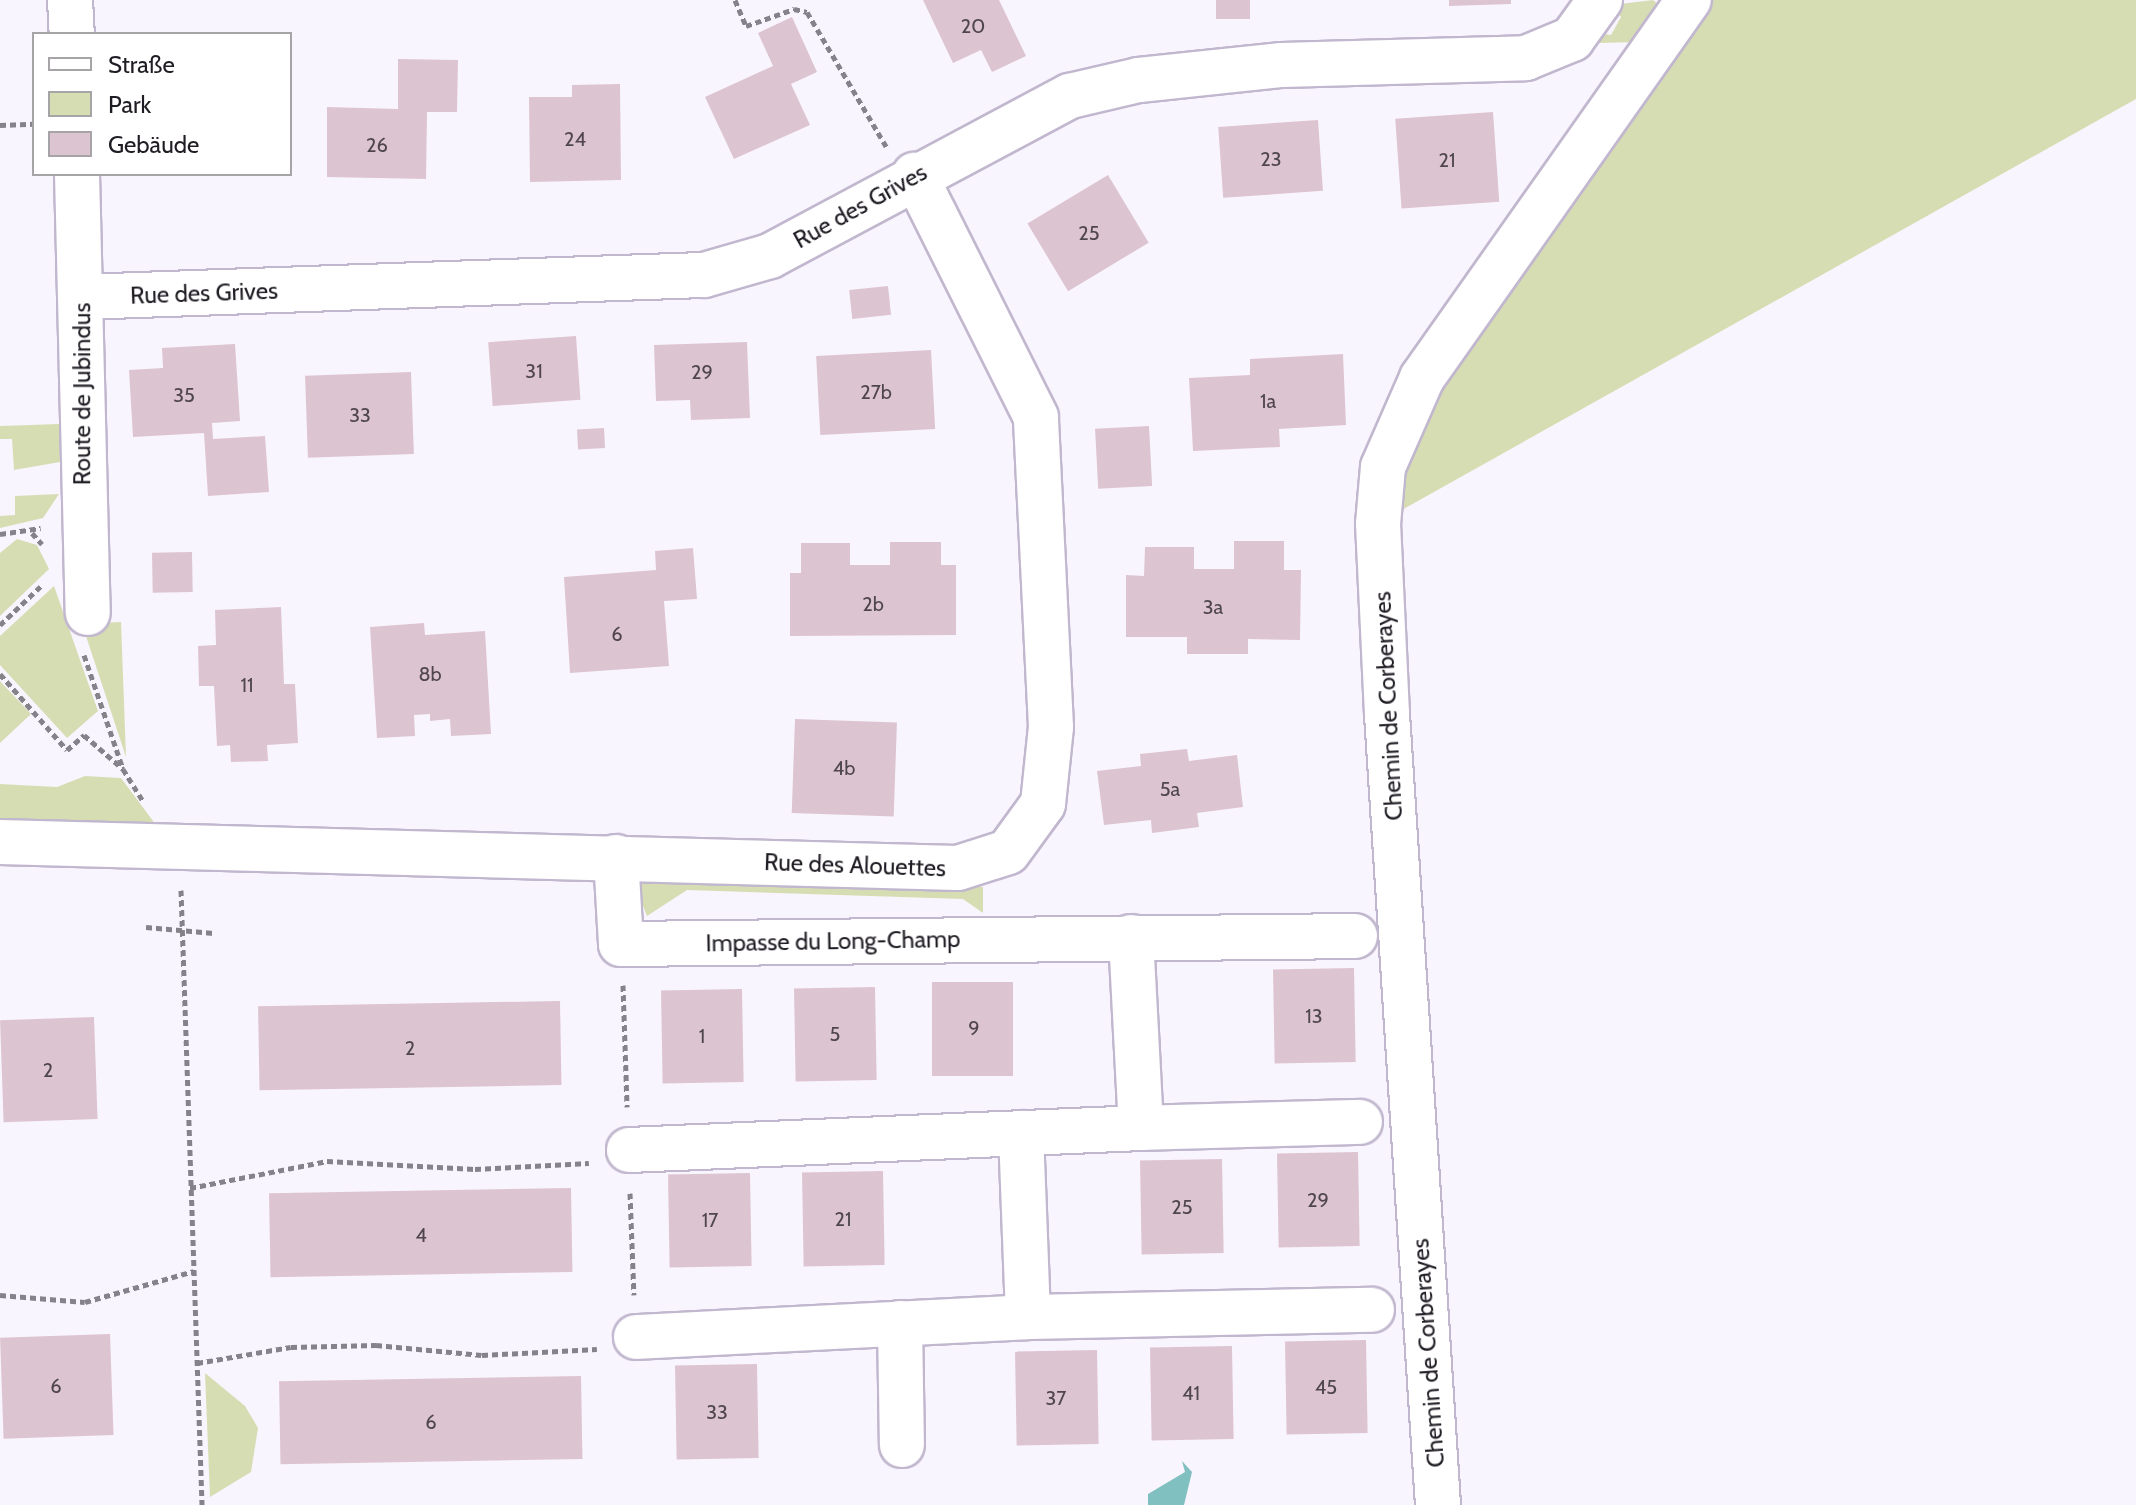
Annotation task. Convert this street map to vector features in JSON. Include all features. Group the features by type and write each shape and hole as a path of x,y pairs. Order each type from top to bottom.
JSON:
{"street":[{"path":"70,0 72,32"},
{"name":"Rue des Grives","path":"82,297 704,275 770,256 905,168 1070,96 1139,80 1282,65 1526,58 1572,39 1600,0"},
{"name":"Chemin de Corberayes","path":"1438,1505 1387,714 1378,524 1383,467 1422,378 1689,0"},
{"name":"Rue des Alouettes","path":"0,842 958,868 1008,852 1043,804 1051,727 1036,417 905,168"},
{"name":"Route de Jubindus","path":"77,176 88,613"},
{"name":"Impasse du Long-Champ","path":"616,857 621,944 1355,936"},
{"path":"1131,937 1141,1128"},
{"path":"629,1150 1360,1122"},
{"path":"1021,1133 1028,1317"},
{"path":"636,1337 1028,1317 1372,1310"},
{"path":"900,1323 902,1445"}],"path":[{"path":"735,0 746,26 794,9 807,12 905,168"},
{"path":"0,125 32,124"},
{"path":"0,534 32,533 51,522"},
{"path":"32,533 50,551"},
{"path":"0,625 49,579"},
{"path":"88,613 71,617 123,769 140,798 180,821 202,1505"},
{"path":"0,674 67,750 84,735 123,769"},
{"path":"146,927 214,933"},
{"path":"190,1188 327,1161 509,1169 583,1166 629,1150"},
{"path":"0,1295 85,1302 194,1271"},
{"path":"197,1363 362,1345 482,1355 589,1351 636,1337"}],"green space":[{"path":"1653,0 1664,9 1641,42 1596,43 1597,33 1611,35 1621,17 1612,5"},
{"path":"1707,0 2136,0 2136,99 1400,511 1400,470 1454,364"},
{"path":"59,424 60,462 14,470 12,439 0,439 0,426"},
{"path":"59,494 43,518 0,528 0,516 15,515 15,496"},
{"path":"17,539 37,545 49,569 0,616 0,553"},
{"path":"54,586 98,711 67,738 0,665 0,636"},
{"path":"121,622 126,757 82,624"},
{"path":"0,681 31,714 0,743"},
{"path":"85,776 121,778 156,825 0,819 0,784 57,787"},
{"path":"656,868 688,882 983,887 983,913 963,899 687,890 647,916 635,886"},
{"path":"205,1373 245,1406 258,1428 251,1472 210,1497"}],"water":[{"path":"1182,1461 1192,1472 1184,1505 1148,1505 1148,1494 1185,1472"}],"building":[{"path":"923,0 999,0 1026,56 992,72 981,50 953,63"},
{"path":"1216,0 1250,0 1250,19 1216,19"},
{"path":"1449,0 1511,0 1511,4 1449,6"},
{"path":"792,17 817,72 791,84 810,125 734,159 705,97 773,66 758,33"},
{"path":"398,59 458,60 457,112 427,112 426,179 327,177 327,107 398,109"},
{"path":"620,84 621,180 530,182 529,97 572,97 572,85"},
{"path":"1493,112 1499,202 1402,209 1395,119"},
{"path":"1318,120 1323,191 1223,198 1218,127"},
{"path":"1108,175 1149,243 1068,291 1027,223"},
{"path":"888,286 891,315 852,319 849,290"},
{"path":"576,336 580,400 493,406 488,342"},
{"path":"747,342 750,418 691,420 690,400 656,401 654,345"},
{"path":"235,344 240,421 212,423 213,439 265,436 269,492 208,496 204,433 133,437 129,370 163,368 162,348"},
{"path":"931,350 935,429 820,435 816,356"},
{"path":"1343,354 1346,425 1279,429 1280,447 1193,451 1189,378 1250,375 1250,359"},
{"path":"411,372 414,454 308,458 305,376"},
{"path":"1149,426 1152,486 1098,489 1095,429"},
{"path":"604,428 605,448 578,449 577,429"},
{"path":"1234,541 1284,541 1284,570 1301,570 1300,640 1248,639 1248,654 1187,654 1187,637 1126,637 1126,575 1144,576 1145,547 1194,547 1194,569 1234,569"},
{"path":"890,542 941,542 941,565 956,565 956,635 790,636 790,573 801,573 801,543 850,543 850,565 890,565"},
{"path":"693,548 697,599 664,601 669,666 570,673 564,577 656,570 655,551"},
{"path":"192,552 193,592 153,593 152,553"},
{"path":"281,607 284,684 295,684 298,743 267,745 268,761 231,762 230,745 217,746 214,686 199,686 198,646 216,645 215,610"},
{"path":"424,623 425,635 485,631 491,734 451,736 450,719 430,721 430,714 414,715 415,736 377,738 370,627"},
{"path":"795,719 897,723 894,817 792,813"},
{"path":"1187,749 1189,761 1237,755 1243,807 1197,813 1199,827 1152,833 1151,820 1104,825 1097,771 1141,766 1140,754"},
{"path":"1354,968 1356,1062 1275,1063 1273,969"},
{"path":"932,982 1013,982 1013,1076 932,1076"},
{"path":"875,987 877,1080 796,1081 794,988"},
{"path":"742,989 744,1082 663,1083 661,990"},
{"path":"560,1001 561,1085 260,1090 258,1006"},
{"path":"94,1017 98,1119 4,1122 0,1020"},
{"path":"1358,1152 1360,1246 1279,1247 1277,1153"},
{"path":"1222,1159 1224,1253 1142,1254 1140,1160"},
{"path":"883,1171 885,1265 804,1266 802,1172"},
{"path":"750,1173 752,1266 670,1267 668,1174"},
{"path":"571,1188 572,1272 271,1277 269,1193"},
{"path":"110,1334 114,1435 4,1439 0,1338"},
{"path":"1366,1340 1368,1433 1287,1434 1285,1341"},
{"path":"1232,1346 1234,1439 1152,1440 1150,1347"},
{"path":"1097,1350 1099,1444 1017,1445 1015,1351"},
{"path":"757,1364 759,1458 677,1459 675,1365"},
{"path":"581,1376 582,1459 280,1464 279,1381"}]}
